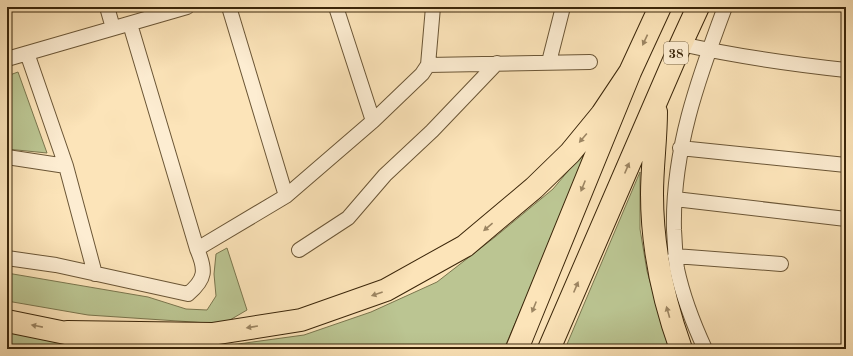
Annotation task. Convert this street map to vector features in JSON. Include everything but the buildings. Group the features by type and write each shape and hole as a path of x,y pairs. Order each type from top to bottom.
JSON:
{"highway":[{"name":"38","path":"630,72 660,7"},
{"name":"38","path":"656,100 698,7"},
{"path":"67,332 212,334 301,320 386,290 465,246 534,188 570,153 602,114 630,72"},
{"path":"517,349 630,72"},
{"path":"549,349 656,100"},
{"path":"656,100 652,194 655,246 667,311 680,349"},
{"path":"7,321 67,332 144,349"}],"street":[{"path":"107,7 113,28"},
{"path":"7,59 187,7"},
{"path":"229,7 286,196"},
{"path":"336,7 373,121"},
{"path":"197,249 286,196 373,121 422,74 428,65 433,7"},
{"path":"549,62 563,7"},
{"path":"704,349 687,308 681,288 676,256 675,199 680,148 691,103 725,7"},
{"path":"7,258 56,265 188,294 195,288 204,274 204,265 197,249 130,24"},
{"path":"681,44 801,65 846,70"},
{"path":"27,53 66,166 95,274"},
{"path":"428,65 590,62"},
{"path":"299,250 348,218 385,175 432,131 497,63"},
{"path":"680,148 846,165"},
{"path":"7,157 66,166"},
{"path":"675,199 846,219"},
{"path":"676,256 781,264"}],"green space":[{"path":"18,72 47,153 7,149 7,76"},
{"path":"595,139 504,349 222,349 216,347 304,335 371,312 437,282 553,189"},
{"path":"640,172 640,229 647,271 669,349 565,349"},
{"path":"227,248 247,310 223,324 88,315 7,301 7,273 148,297 186,309 207,310 216,296 214,274 216,254"},
{"path":"7,331 99,349 17,349 7,347"}]}
